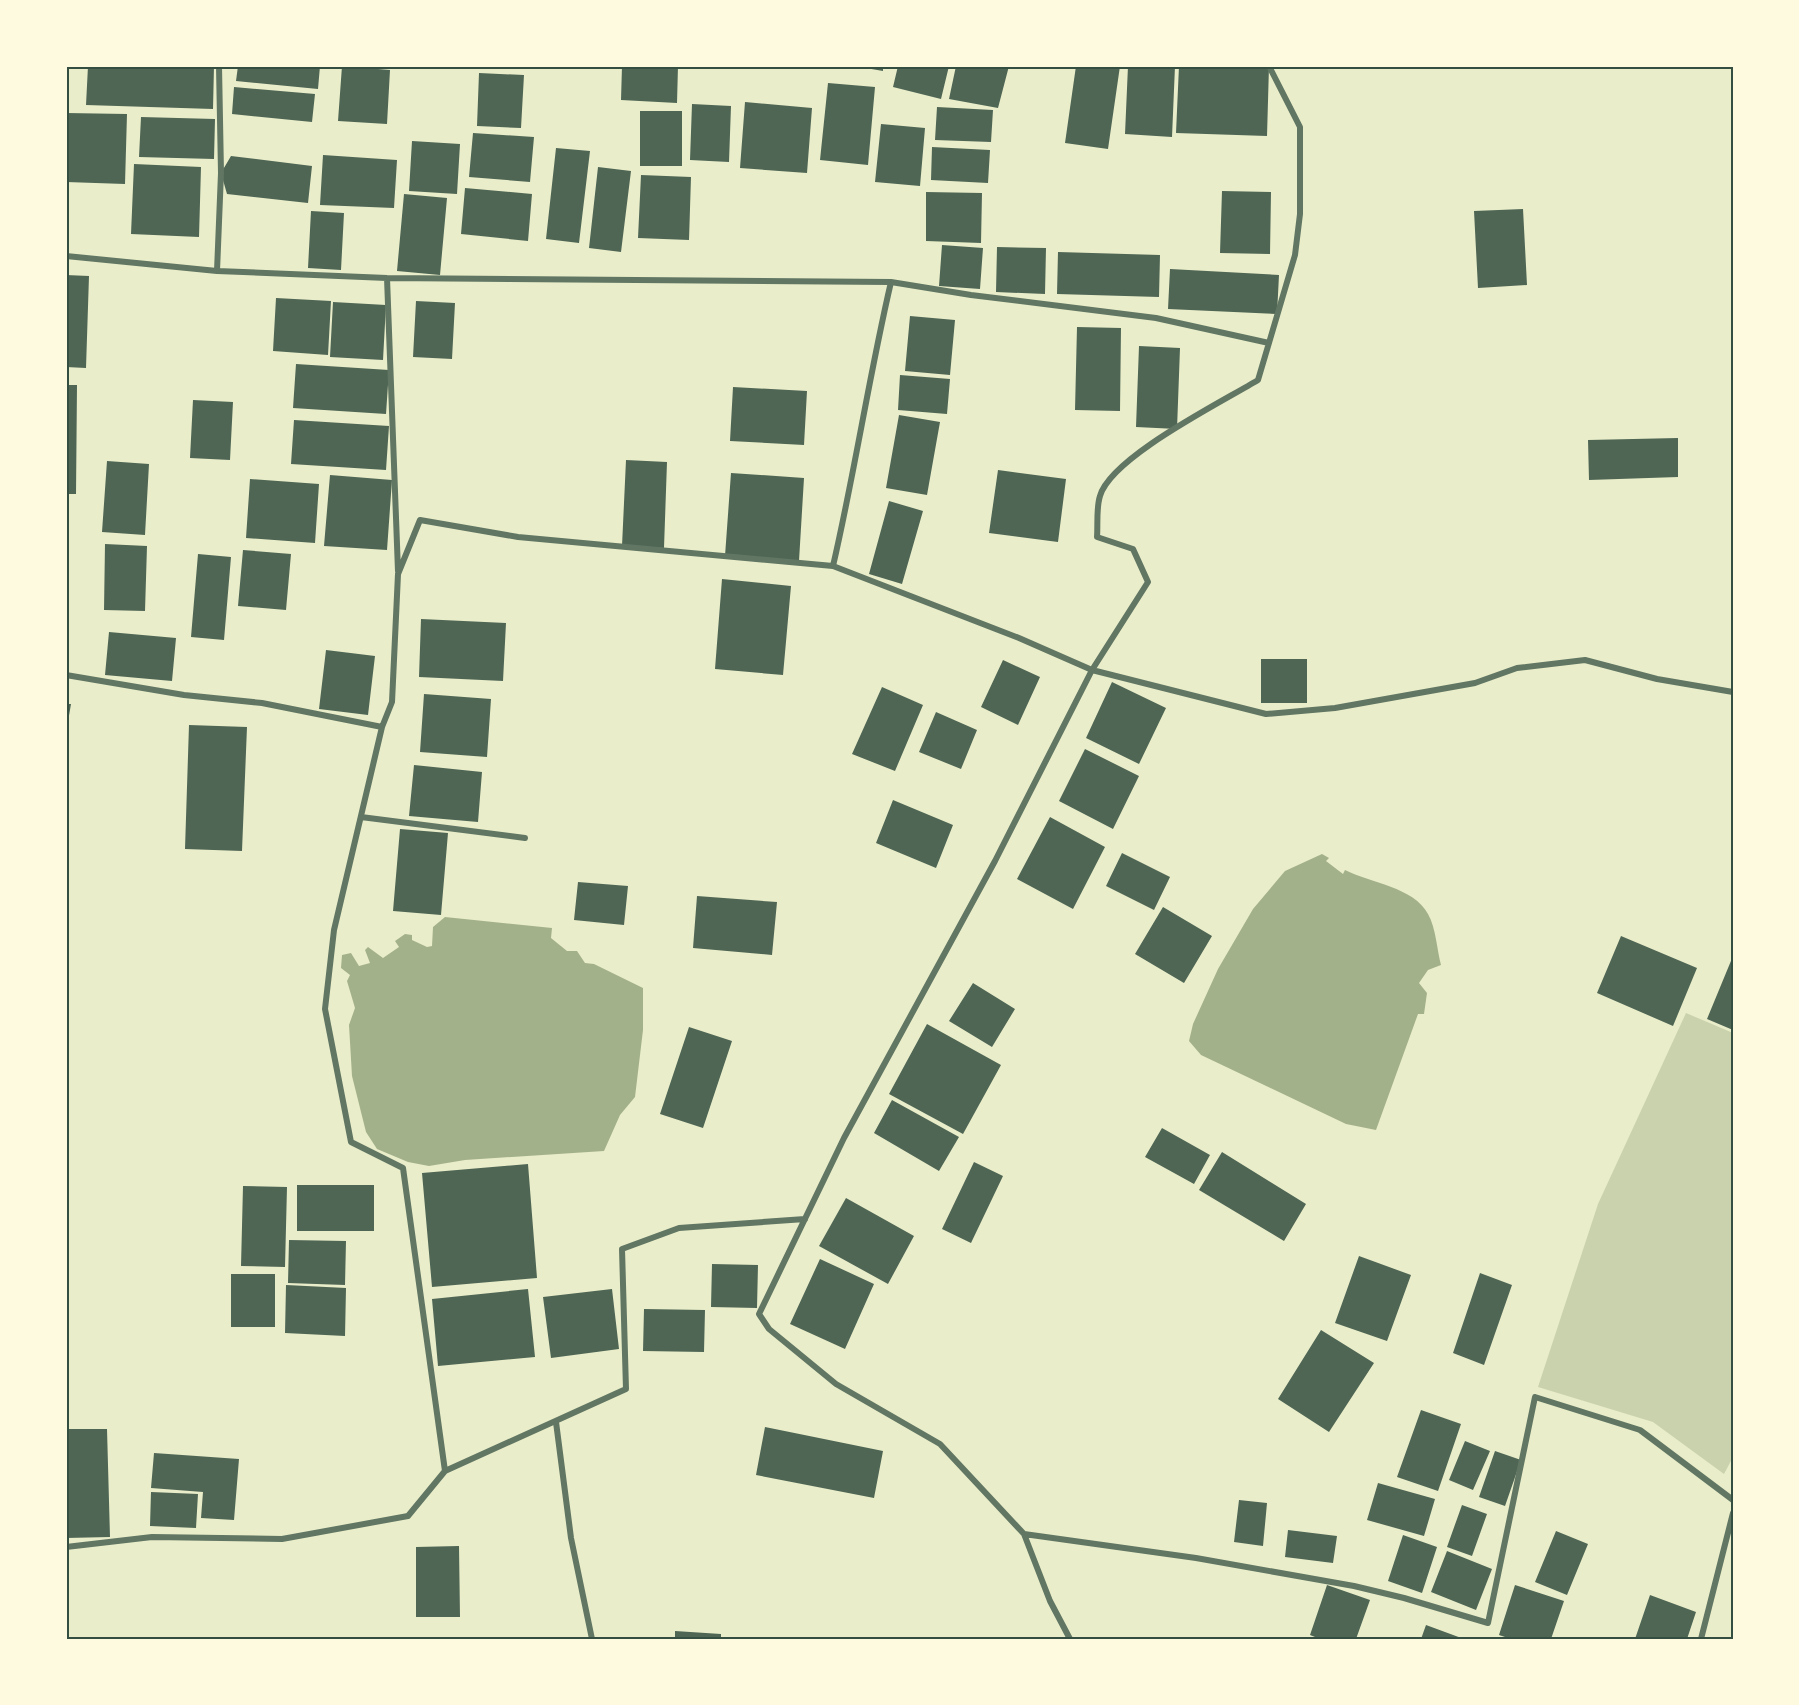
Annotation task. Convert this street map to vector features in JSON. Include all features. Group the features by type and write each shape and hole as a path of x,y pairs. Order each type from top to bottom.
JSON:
{"street":[{"path":"217,271 222,162 219,66"},
{"path":"1070,1639 1050,1601 1024,1534 940,1444 836,1384 769,1329 759,1314 844,1138 995,861 1092,670 1148,582 1133,549 1097,537 1100,495 1114,473 1132,456 1258,380 1295,255 1300,214 1300,127 1269,66"},
{"path":"66,256 217,271 387,278 891,282 971,295 1156,318 1269,343"},
{"path":"387,278 398,574 392,702 382,727 334,930 325,1008 351,1142 403,1168 445,1471"},
{"path":"833,566 857,460 874,353 891,282"},
{"path":"398,574 420,520 518,537 833,566 1019,638 1092,670 1266,714 1335,708 1475,683 1517,668 1585,660 1657,679 1733,692"},
{"path":"66,675 184,695 262,703 382,727"},
{"path":"361,817 525,838"},
{"path":"66,1547 152,1537 282,1539 408,1516 445,1471 626,1389 622,1249 679,1228 805,1219"},
{"path":"1024,1534 1196,1558 1354,1586 1488,1623 1535,1397 1640,1430 1733,1500"},
{"path":"556,1422 571,1538 592,1639"},
{"path":"1701,1639 1733,1513"}],"shaded area":[{"path":"1322,854 1329,858 1326,861 1343,874 1345,870 1413,898 1428,914 1436,939 1441,965 1428,970 1419,983 1427,993 1424,1014 1418,1014 1376,1130 1346,1124 1201,1055 1189,1041 1193,1024 1218,969 1253,909 1285,871"},
{"path":"445,917 552,928 551,938 567,951 577,951 585,963 594,964 643,988 643,1030 635,1097 620,1115 604,1151 465,1160 429,1166 408,1162 377,1149 366,1132 352,1076 349,1025 355,1008 347,981 350,975 341,968 342,955 351,953 359,966 370,963 365,950 368,947 383,958 399,947 395,941 405,934 412,935 412,940 427,947 432,946 433,927"},
{"path":"1686,1013 1733,1033 1733,1457 1724,1474 1653,1422 1538,1387 1598,1204"}],"building":[{"path":"88,66 214,66 213,109 86,105"},
{"path":"238,66 320,66 318,89 236,81"},
{"path":"342,66 390,70 387,124 338,121"},
{"path":"622,66 678,66 677,103 621,100"},
{"path":"854,66 883,66 883,71"},
{"path":"898,66 949,66 941,99 893,87"},
{"path":"956,66 1009,66 998,108 949,99"},
{"path":"1076,66 1120,66 1108,149 1065,143"},
{"path":"1128,66 1175,66 1172,137 1125,134"},
{"path":"1179,66 1269,66 1267,136 1176,133"},
{"path":"479,73 524,75 521,128 477,126"},
{"path":"828,83 875,87 868,165 820,160"},
{"path":"234,87 315,94 312,122 232,114"},
{"path":"745,102 812,108 807,173 740,168"},
{"path":"692,104 731,106 729,162 690,160"},
{"path":"937,107 993,110 991,142 935,140"},
{"path":"640,111 682,111 682,166 640,166"},
{"path":"66,113 127,114 125,184 66,182"},
{"path":"141,117 215,119 214,159 139,157"},
{"path":"881,124 925,128 920,186 875,182"},
{"path":"473,133 534,137 530,182 469,177"},
{"path":"412,141 460,144 457,194 409,191"},
{"path":"932,147 990,150 988,183 931,180"},
{"path":"556,148 590,151 579,243 546,239"},
{"path":"323,155 397,160 394,208 320,205"},
{"path":"231,156 312,166 308,203 227,194 221,173"},
{"path":"134,164 201,167 199,237 131,234"},
{"path":"598,167 631,171 621,252 589,248"},
{"path":"641,175 691,177 689,240 638,238"},
{"path":"465,188 532,194 528,241 461,234"},
{"path":"1222,191 1271,192 1270,254 1220,253"},
{"path":"926,192 982,193 981,243 926,241"},
{"path":"404,194 447,198 440,275 397,271"},
{"path":"1523,209 1527,285 1478,288 1474,211"},
{"path":"311,211 344,213 341,270 308,268"},
{"path":"942,245 983,248 980,289 939,286"},
{"path":"997,247 1046,248 1045,294 996,292"},
{"path":"1058,252 1160,255 1159,297 1057,294"},
{"path":"1170,269 1279,275 1277,314 1168,309"},
{"path":"66,275 89,276 86,368 66,367"},
{"path":"276,298 331,301 328,355 273,351"},
{"path":"416,301 455,303 452,359 413,357"},
{"path":"333,302 386,305 383,360 330,357"},
{"path":"910,316 955,320 950,375 905,371"},
{"path":"1077,327 1121,328 1120,411 1075,410"},
{"path":"1139,346 1180,348 1177,429 1136,427"},
{"path":"296,364 389,370 386,414 293,408"},
{"path":"900,375 950,379 947,414 898,410"},
{"path":"66,385 77,385 76,494 66,494"},
{"path":"733,387 807,391 804,445 730,441"},
{"path":"193,400 233,402 230,460 190,458"},
{"path":"899,415 940,422 927,495 886,488"},
{"path":"294,420 389,426 386,470 291,464"},
{"path":"1678,438 1678,477 1589,480 1588,440"},
{"path":"626,460 667,462 664,548 622,546"},
{"path":"107,461 149,464 145,535 102,532"},
{"path":"998,470 1066,479 1058,542 989,533"},
{"path":"731,473 804,478 799,561 725,556"},
{"path":"330,475 392,480 387,550 324,546"},
{"path":"250,479 319,484 315,543 246,538"},
{"path":"889,501 923,511 902,584 869,574"},
{"path":"105,544 147,546 145,611 104,610"},
{"path":"243,550 291,554 286,610 238,606"},
{"path":"198,554 231,557 224,640 191,637"},
{"path":"722,579 791,586 783,675 715,669"},
{"path":"421,619 506,623 503,681 419,677"},
{"path":"109,632 176,638 172,681 105,675"},
{"path":"326,650 375,656 368,715 319,709"},
{"path":"1261,659 1307,659 1307,703 1261,703"},
{"path":"1003,660 1040,677 1018,725 981,707"},
{"path":"1112,682 1166,708 1139,764 1086,738"},
{"path":"882,687 923,705 895,771 852,754"},
{"path":"424,694 491,699 487,757 420,752"},
{"path":"66,704 71,704 67,727 66,727"},
{"path":"936,712 977,730 961,769 919,752"},
{"path":"189,725 247,727 242,851 185,849"},
{"path":"1085,749 1139,776 1113,829 1059,801"},
{"path":"414,765 482,772 478,822 409,816"},
{"path":"893,800 953,825 936,868 876,843"},
{"path":"1050,817 1105,847 1073,909 1017,879"},
{"path":"400,829 448,833 441,915 393,911"},
{"path":"1122,853 1170,877 1154,910 1106,886"},
{"path":"578,882 628,886 624,925 574,920"},
{"path":"697,896 777,902 772,955 693,948"},
{"path":"1163,907 1212,936 1184,983 1135,954"},
{"path":"1621,936 1697,968 1673,1026 1597,993"},
{"path":"1733,956 1733,1030 1707,1019"},
{"path":"973,983 1015,1009 992,1047 949,1021"},
{"path":"927,1024 1001,1065 963,1134 889,1094"},
{"path":"689,1027 732,1041 703,1128 660,1114"},
{"path":"892,1100 959,1137 939,1171 874,1133"},
{"path":"1162,1128 1210,1155 1194,1184 1145,1157"},
{"path":"1222,1152 1306,1204 1284,1241 1199,1190"},
{"path":"974,1162 1003,1176 971,1243 942,1229"},
{"path":"528,1164 537,1278 432,1287 422,1173"},
{"path":"297,1185 374,1185 374,1231 297,1231"},
{"path":"243,1186 287,1187 285,1267 241,1266"},
{"path":"846,1198 914,1236 888,1284 819,1246"},
{"path":"289,1240 346,1241 345,1285 288,1283"},
{"path":"1359,1256 1411,1275 1387,1341 1335,1323"},
{"path":"820,1259 874,1284 845,1349 790,1324"},
{"path":"712,1264 758,1265 757,1308 711,1307"},
{"path":"1480,1273 1512,1285 1484,1365 1453,1353"},
{"path":"231,1274 275,1274 275,1327 231,1327"},
{"path":"286,1285 346,1288 345,1336 285,1333"},
{"path":"528,1289 535,1357 438,1366 432,1299"},
{"path":"612,1289 619,1349 551,1358 543,1297"},
{"path":"644,1309 705,1310 704,1352 643,1351"},
{"path":"1321,1330 1374,1363 1329,1432 1278,1399"},
{"path":"1421,1410 1461,1424 1438,1491 1397,1477"},
{"path":"765,1427 883,1451 874,1498 756,1475"},
{"path":"66,1429 107,1429 110,1537 66,1538"},
{"path":"1465,1441 1490,1451 1473,1490 1449,1480"},
{"path":"1495,1451 1521,1460 1505,1506 1479,1497"},
{"path":"154,1453 239,1459 234,1520 201,1518 203,1492 151,1488"},
{"path":"1378,1483 1435,1499 1424,1536 1367,1520"},
{"path":"151,1492 198,1494 196,1528 150,1526"},
{"path":"1239,1500 1267,1503 1263,1546 1234,1542"},
{"path":"1462,1505 1487,1514 1472,1556 1447,1547"},
{"path":"1288,1530 1337,1536 1333,1563 1285,1557"},
{"path":"1556,1531 1588,1544 1567,1595 1535,1582"},
{"path":"1403,1535 1437,1547 1422,1593 1388,1581"},
{"path":"459,1546 460,1617 416,1617 416,1547"},
{"path":"1447,1551 1492,1569 1476,1610 1431,1592"},
{"path":"1327,1585 1370,1600 1356,1639 1320,1639 1310,1635"},
{"path":"1515,1585 1564,1601 1551,1639 1511,1639 1499,1635"},
{"path":"1650,1595 1696,1612 1687,1639 1635,1639"},
{"path":"1426,1625 1464,1639 1421,1639"},
{"path":"675,1631 721,1634 721,1639 675,1639"}]}
